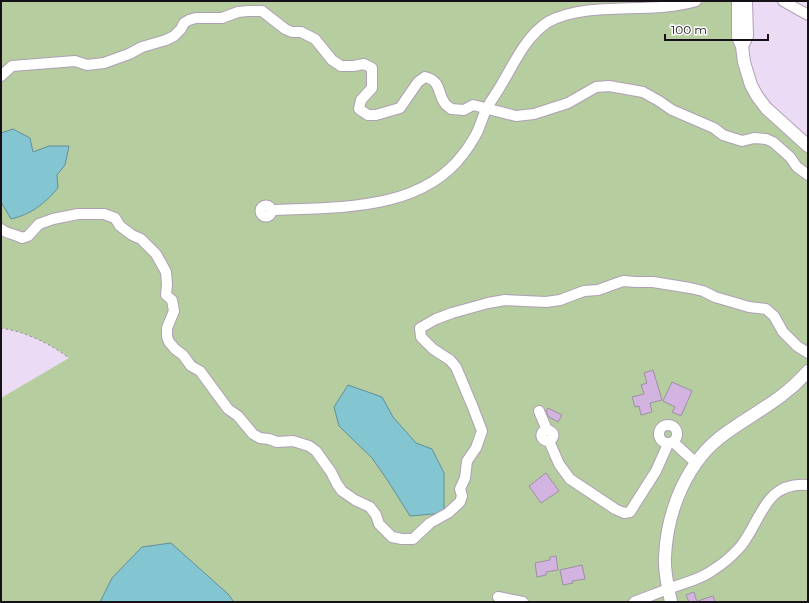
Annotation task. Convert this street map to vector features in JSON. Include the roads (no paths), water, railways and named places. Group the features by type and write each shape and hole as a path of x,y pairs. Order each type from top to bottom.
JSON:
{"main road":[{"path":"738,1 738,37 742,46 747,75 766,108 808,146"},
{"path":"742,46 747,36 746,1"},
{"path":"671,602 668,589 665,557 672,514 695,462 725,433 772,403 790,389 808,371"}],"lane":[{"path":"271,210 355,206 392,199 414,192 436,181 452,168 475,138 487,108 528,40 549,21 562,15 596,8 645,8 685,5 696,1"},
{"path":"783,1 808,15"},
{"path":"1,76 12,66 75,61 86,65 104,63 129,54 142,47 166,40 174,36 184,24 196,18 222,18 238,12 262,11 285,29 292,32 302,32 315,39 332,60 341,66 364,64 372,68 372,88 361,100 358,109 368,115 381,114 400,108 418,82 425,77 432,79 438,86 444,102 451,109 464,110 473,105 516,116 534,114 568,103 596,87 609,86 643,92 672,110 714,128 723,135 742,141 754,138 773,142 808,175"},
{"path":"1,229 6,232 16,234 22,238 28,236 39,224 53,219 78,214 104,214 115,218 120,226 132,235 141,238 156,254 166,272 166,295 172,300 174,311 167,328 167,337 175,349 183,355 190,366 200,371 228,409 238,416 253,434 260,438 277,442 293,441 309,446 316,451 342,491 370,508 376,515 379,524 392,537 402,539 413,539 430,523 448,513 460,502 462,496 460,489 465,478 467,461 476,448 482,431 456,367 450,360 433,349 421,337 420,328 436,319 488,303 505,300 546,302 560,300 584,291 598,290 623,281 653,282 703,291 715,297 766,309 774,316 783,332 797,346 808,353"},
{"path":"539,411 547,430 543,431 542,438 545,441 549,441 559,464 570,479 609,505 624,513 630,512 634,507 656,471 670,443 695,462"},
{"path":"634,602 699,579 711,572 741,546 768,500 775,493 792,485 808,485"},
{"path":"498,597 523,602"}]}
